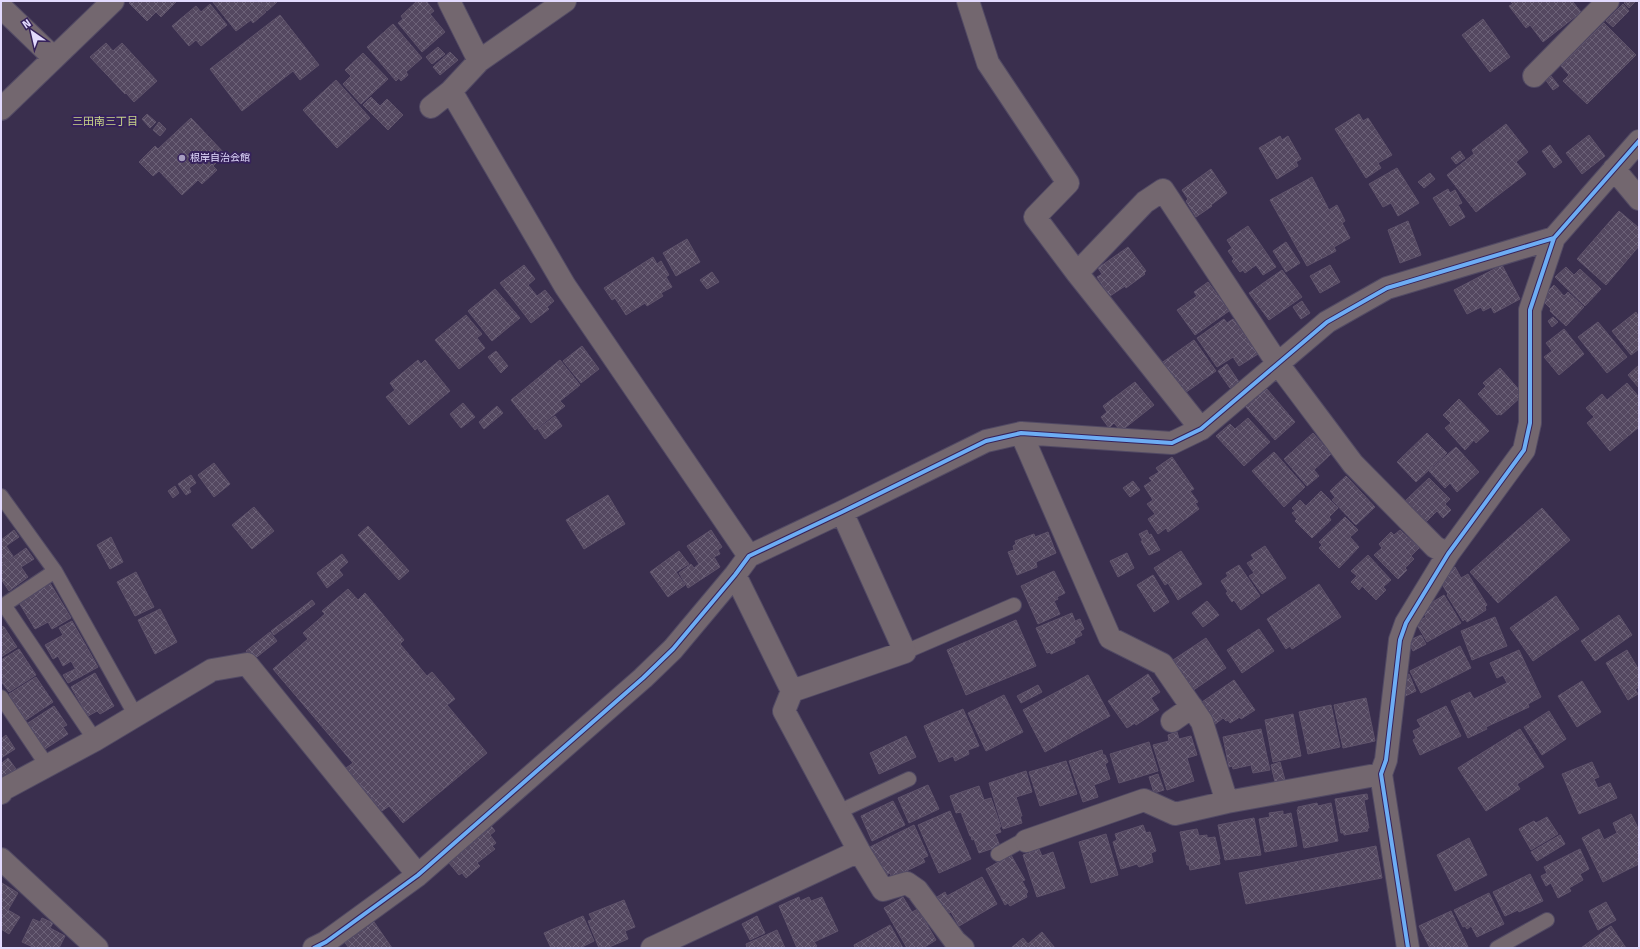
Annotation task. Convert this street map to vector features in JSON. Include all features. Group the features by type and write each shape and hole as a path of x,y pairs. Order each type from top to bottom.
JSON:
{"street":[{"path":"2,104 54,58 114,1"},
{"path":"449,1 480,61"},
{"path":"431,107 451,91 480,61 565,1"},
{"path":"968,1 988,62 1068,184 1035,217 1077,273 1201,429"},
{"path":"1534,76 1608,1"},
{"path":"1,6 54,58"},
{"path":"451,91 565,286 749,556"},
{"path":"1408,948 1381,774 1386,760 1400,640 1406,623 1448,554 1524,450 1530,423 1530,310 1554,238 1639,141"},
{"path":"1614,170 1639,199"},
{"path":"1077,273 1145,202 1163,190 1278,364 1352,464 1435,547 1448,554"},
{"path":"314,948 326,942 418,875 668,654 735,575 749,556 986,441 1021,433 1172,443 1201,429 1327,322 1387,288 1554,238"},
{"path":"1021,433 1110,638 1162,664 1202,722 1227,802"},
{"path":"792,691 905,652 842,512"},
{"path":"735,575 792,691 784,711 859,851 883,890 907,883 917,890 955,941 963,948"},
{"path":"1,794 4,788 95,740 212,670 247,664 418,875"},
{"path":"1172,721 1192,707"},
{"path":"1026,841 1064,835 1144,800 1171,820 1175,814 1227,802 1381,774"},
{"path":"652,948 859,851"},
{"path":"1,859 97,948"}],"lane":[{"path":"1,496 55,571 136,716"},
{"path":"55,571 2,606 95,740"},
{"path":"905,652 1014,605"},
{"path":"1,698 48,766"},
{"path":"838,812 909,780"},
{"path":"998,854 1020,842 1026,841"},
{"path":"1497,948 1547,920"}],"building":[{"path":"131,1 177,1 161,17 156,12 147,21 129,3"},
{"path":"212,1 258,1 266,12 253,23 251,20 236,31"},
{"path":"259,1 277,1 277,2 267,11"},
{"path":"417,1 426,1 434,11 430,14 445,32 422,52 398,23 403,19 401,16"},
{"path":"1510,1 1574,1 1573,2 1581,12 1543,42 1530,25 1526,28 1509,6 1513,4"},
{"path":"1626,1 1636,1 1629,8 1624,3"},
{"path":"210,4 227,25 201,46 196,40 189,46 172,26 196,6 201,12"},
{"path":"1623,4 1629,11 1613,27 1606,21"},
{"path":"280,15 319,65 300,80 293,71 242,111 210,69"},
{"path":"1483,19 1510,57 1490,72 1462,35"},
{"path":"1604,23 1636,55 1587,104 1563,81 1569,75 1561,66"},
{"path":"393,24 422,58 406,72 408,75 401,81 399,78 396,81 367,47"},
{"path":"106,43 113,51 122,43 157,81 134,102 90,57"},
{"path":"438,47 445,54 432,64 426,57"},
{"path":"450,52 458,60 440,75 433,67"},
{"path":"363,53 388,79 361,104 343,84 351,76 345,70"},
{"path":"1551,76 1559,86 1553,90 1545,79"},
{"path":"336,80 370,118 337,148 303,110"},
{"path":"371,97 380,106 387,99 403,115 388,130 363,105"},
{"path":"147,114 156,122 150,128 142,119"},
{"path":"1359,114 1363,121 1368,118 1392,155 1378,163 1381,168 1366,178 1335,129"},
{"name":"根岸自治会館","path":"191,118 225,154 213,166 217,170 202,184 198,180 182,195 159,171 153,176 139,162 155,146 158,149"},
{"path":"159,122 166,129 160,136 153,130"},
{"path":"1506,124 1528,152 1516,162 1526,174 1476,212 1447,175 1474,154 1472,150"},
{"path":"1589,135 1605,156 1582,174 1566,153"},
{"path":"1280,136 1282,140 1288,136 1301,159 1296,162 1298,166 1277,179 1259,148"},
{"path":"1550,145 1562,162 1554,168 1542,151"},
{"path":"1460,151 1465,158 1456,164 1451,158"},
{"path":"1397,168 1419,203 1398,216 1391,203 1383,207 1369,184"},
{"path":"1211,169 1227,193 1196,217 1186,201 1188,199 1182,190"},
{"path":"1430,173 1435,179 1424,188 1418,182"},
{"path":"1312,177 1329,210 1337,205 1345,221 1342,223 1350,238 1334,247 1336,251 1307,266 1270,200"},
{"path":"1448,189 1450,193 1455,190 1462,203 1458,205 1465,217 1450,226 1433,198"},
{"path":"1619,211 1639,228 1639,246 1606,285 1577,259"},
{"path":"1408,221 1421,255 1400,263 1388,230"},
{"path":"1248,226 1276,267 1263,275 1256,265 1245,273 1243,270 1240,272 1232,261 1234,259 1228,251 1232,248 1227,240"},
{"path":"687,239 700,262 676,276 663,253"},
{"path":"1286,242 1300,263 1286,272 1273,251"},
{"path":"1128,247 1146,271 1144,273 1145,274 1126,288 1125,286 1110,296 1097,277 1102,274 1098,268"},
{"path":"653,257 657,264 661,261 669,275 666,277 672,287 661,293 663,296 647,306 645,303 626,315 615,298 612,300 604,288"},
{"path":"524,265 535,279 528,285 537,296 545,290 554,301 547,307 549,309 531,323 500,283"},
{"path":"1330,265 1340,282 1320,293 1310,276"},
{"path":"1502,265 1520,299 1494,313 1491,307 1483,311 1481,307 1467,314 1454,290"},
{"path":"1566,267 1574,275 1580,269 1601,289 1585,306 1555,277"},
{"path":"1282,270 1302,297 1269,320 1249,293"},
{"path":"712,272 719,282 707,289 700,280"},
{"path":"1208,282 1229,311 1195,335 1177,310 1197,296 1194,292"},
{"path":"1554,285 1564,296 1568,292 1584,307 1566,326 1550,311 1551,309 1544,302 1546,299 1543,296"},
{"path":"495,289 520,318 492,341 468,311"},
{"path":"1302,301 1310,313 1301,319 1293,307"},
{"path":"1636,312 1639,317 1639,349 1631,355 1612,331"},
{"path":"466,315 482,334 477,338 485,348 459,369 435,340"},
{"path":"1553,317 1558,322 1552,327 1548,321"},
{"path":"1224,319 1227,323 1233,319 1258,354 1239,366 1233,357 1217,367 1197,338"},
{"path":"1598,322 1627,357 1607,373 1578,337"},
{"path":"1564,329 1584,354 1559,375 1544,357 1552,351 1546,343"},
{"path":"1194,340 1216,371 1182,395 1160,364"},
{"path":"582,346 599,369 581,383 563,361"},
{"path":"496,351 508,366 501,373 488,357"},
{"path":"418,360 421,364 425,360 450,391 409,425 386,397 395,390 390,383"},
{"path":"560,360 580,385 560,401 565,406 535,430 511,400"},
{"path":"1227,364 1239,382 1230,388 1218,371"},
{"path":"1639,365 1639,388 1628,375"},
{"path":"1500,368 1521,392 1519,394 1522,396 1501,415 1497,415 1478,394 1486,386 1483,383"},
{"path":"1135,382 1154,405 1121,431 1114,423 1109,428 1101,417 1107,412 1103,406"},
{"path":"1627,383 1639,397 1639,427 1610,451 1587,423 1594,417 1586,408 1602,394 1607,400"},
{"path":"1266,388 1295,422 1275,440 1245,406"},
{"path":"1459,399 1489,431 1476,443 1474,440 1465,450 1445,428 1451,423 1443,415"},
{"path":"463,403 475,417 461,428 450,414"},
{"path":"497,406 503,413 484,429 479,422"},
{"path":"555,416 562,426 545,439 538,429"},
{"path":"1248,418 1270,442 1244,466 1216,436 1230,424 1235,429"},
{"path":"1313,433 1331,454 1314,470 1319,476 1307,486 1284,459"},
{"path":"1427,433 1447,453 1416,482 1397,462"},
{"path":"1456,447 1479,472 1457,492 1450,483 1445,488 1429,471"},
{"path":"1274,452 1305,487 1284,507 1252,471"},
{"path":"1172,457 1194,489 1190,491 1198,502 1195,503 1199,509 1168,532 1166,528 1158,534 1148,519 1155,514 1147,504 1153,500 1144,486 1152,481 1149,478 1159,472 1156,468"},
{"path":"214,463 230,484 214,497 198,475"},
{"path":"191,475 196,483 189,488 191,492 186,495 178,484"},
{"path":"1346,476 1375,507 1356,525 1332,500 1335,497 1330,491"},
{"path":"1429,478 1450,499 1445,504 1451,510 1443,518 1437,511 1426,522 1405,501"},
{"path":"1133,481 1140,490 1130,497 1123,488"},
{"path":"175,486 179,493 173,498 168,491"},
{"path":"1321,491 1338,508 1329,517 1331,520 1312,538 1295,521 1297,519 1292,513 1295,511 1292,508 1300,500 1306,506"},
{"path":"608,495 625,524 584,549 566,520"},
{"path":"254,507 274,531 252,549 232,525"},
{"path":"1542,508 1570,540 1498,603 1470,572"},
{"path":"1345,517 1358,530 1350,537 1359,547 1339,568 1319,548 1322,545 1319,542"},
{"path":"368,526 409,571 399,580 358,535"},
{"path":"14,530 19,537 6,546 13,556 1,565 1,540"},
{"path":"711,530 722,547 718,550 720,554 714,557 720,567 688,588 679,573 691,564 694,568 699,564 687,546"},
{"path":"1147,530 1160,550 1149,555 1141,541 1143,541 1139,534"},
{"path":"1400,530 1419,548 1411,556 1414,559 1405,568 1407,570 1398,579 1374,555 1382,548 1379,544 1391,532 1394,535"},
{"path":"1048,532 1056,553 1036,562 1037,567 1017,575 1008,552 1014,550 1013,546 1016,544 1015,541 1034,534 1035,537"},
{"path":"111,537 123,562 110,569 97,545"},
{"path":"1265,546 1286,578 1262,594 1249,576 1254,573 1247,563 1254,559 1251,555"},
{"path":"26,548 34,559 21,567 28,577 9,591 1,579 1,566"},
{"path":"679,551 689,564 676,572 685,585 668,597 650,572"},
{"path":"1181,551 1202,584 1178,600 1168,583 1165,585 1154,568"},
{"path":"1127,553 1134,568 1118,577 1110,561"},
{"path":"342,554 348,562 339,570 343,575 327,588 317,573"},
{"path":"1368,555 1391,580 1383,587 1386,590 1376,600 1362,586 1359,590 1351,582 1357,576 1351,571"},
{"path":"1239,565 1260,596 1241,610 1234,600 1232,602 1221,581 1228,576 1226,573"},
{"path":"1455,567 1461,578 1468,574 1487,605 1485,607 1486,610 1467,622 1465,619 1463,621 1440,581 1444,574"},
{"path":"1054,571 1065,593 1057,597 1058,599 1054,601 1060,614 1038,624 1021,586"},
{"path":"136,572 154,607 135,616 117,582"},
{"path":"1153,575 1169,602 1154,612 1137,585"},
{"path":"50,583 71,618 52,629 48,622 35,629 18,601"},
{"path":"1319,584 1341,617 1292,649 1290,646 1286,649 1267,619"},
{"path":"348,589 358,600 365,593 404,640 400,644 427,676 432,672 455,699 447,705 487,753 403,823 389,806 382,811 346,768 353,763 273,669 308,639 303,633 325,614 322,611"},
{"path":"1444,595 1461,623 1427,642 1416,623 1426,617 1422,612 1430,607 1428,605"},
{"path":"1556,596 1579,629 1533,661 1510,628"},
{"path":"312,600 315,604 274,635 271,631"},
{"path":"1207,601 1219,615 1203,627 1192,613"},
{"path":"160,609 177,642 155,654 138,620"},
{"path":"1072,613 1075,621 1080,619 1084,629 1080,631 1082,635 1074,639 1075,643 1051,654 1050,652 1047,653 1036,628"},
{"path":"1619,615 1632,635 1595,661 1581,641"},
{"path":"1495,617 1507,646 1472,660 1461,631"},
{"path":"1016,620 1036,666 966,695 947,650"},
{"path":"72,621 98,667 80,677 71,661 63,666 58,656 53,659 45,645 63,635 59,628"},
{"path":"1,626 4,627 17,647 1,657"},
{"path":"1259,629 1274,651 1242,673 1227,650"},
{"path":"270,632 277,641 253,660 246,651"},
{"path":"1421,635 1426,644 1413,651 1408,641"},
{"path":"1206,638 1226,668 1192,691 1173,660"},
{"path":"1460,646 1471,668 1421,693 1410,671"},
{"path":"19,649 36,675 9,692 1,681 1,660"},
{"path":"1519,650 1541,697 1528,704 1529,707 1486,727 1487,729 1468,738 1451,701 1470,692 1474,699 1507,683 1503,675 1497,678 1490,663"},
{"path":"1627,650 1639,670 1639,687 1635,689 1638,694 1628,700 1606,663"},
{"path":"75,669 80,677 68,683 63,675"},
{"path":"95,673 114,706 100,714 97,711 88,716 71,687"},
{"path":"1148,674 1160,692 1151,698 1159,710 1136,725 1135,723 1127,728 1108,701"},
{"path":"1409,674 1416,691 1403,697 1405,676"},
{"path":"1088,675 1110,716 1045,752 1023,710"},
{"path":"36,677 53,702 26,720 9,694"},
{"path":"1234,680 1255,710 1241,719 1240,717 1230,723 1228,720 1226,721 1223,718 1214,725 1199,704"},
{"path":"1582,681 1601,712 1577,727 1558,696"},
{"path":"1038,685 1042,692 1021,703 1017,696"},
{"path":"1004,695 1023,732 986,751 968,713"},
{"path":"1366,698 1375,741 1343,748 1334,705"},
{"path":"1331,705 1340,747 1308,754 1299,712"},
{"path":"54,706 67,725 63,727 68,734 45,749 28,723"},
{"path":"1446,706 1461,736 1420,755 1413,740 1416,738 1413,731 1421,727 1417,720"},
{"path":"963,709 979,746 968,750 969,754 955,761 953,756 939,762 924,726"},
{"path":"1549,711 1566,739 1542,755 1524,727"},
{"path":"1293,714 1301,756 1273,762 1265,720"},
{"path":"1261,729 1270,770 1253,773 1251,765 1233,769 1232,766 1229,767 1223,737"},
{"path":"1520,729 1544,767 1517,784 1520,789 1486,811 1458,768"},
{"path":"1177,732 1179,739 1191,736 1197,755 1187,758 1194,781 1167,790 1153,745 1169,741 1168,735"},
{"path":"6,735 15,749 1,758 1,739"},
{"path":"906,736 916,757 879,774 870,753"},
{"path":"1149,742 1158,771 1119,783 1110,754"},
{"path":"1102,750 1103,755 1105,755 1108,762 1105,764 1110,779 1094,785 1098,797 1083,802 1069,761"},
{"path":"8,758 16,769 1,779 1,762 2,763"},
{"path":"1066,761 1077,794 1040,806 1029,772"},
{"path":"1280,762 1285,780 1275,782 1271,765"},
{"path":"1592,762 1599,777 1594,779 1598,788 1610,783 1617,798 1579,814 1562,774"},
{"path":"1026,771 1032,792 1016,797 1022,816 1020,816 1022,823 1003,829 989,783"},
{"path":"1158,774 1164,790 1154,793 1149,777"},
{"path":"928,785 939,809 909,823 898,798"},
{"path":"979,786 984,800 991,798 1001,827 999,827 1001,832 995,834 1000,846 979,853 974,839 972,840 970,836 961,812 956,813 950,796"},
{"path":"1367,794 1368,799 1364,800 1369,828 1367,828 1368,831 1344,835 1344,833 1341,833 1335,799"},
{"path":"893,801 905,825 872,841 861,816"},
{"path":"1317,803 1318,806 1331,803 1338,841 1304,848 1297,810 1298,807"},
{"path":"950,811 971,859 939,873 918,825"},
{"path":"1283,811 1283,815 1291,813 1297,846 1265,852 1259,819 1270,817 1269,813"},
{"path":"1631,814 1639,830 1639,864 1603,882 1582,838 1599,829 1604,840 1617,833 1613,823"},
{"path":"1547,817 1558,834 1531,850 1519,829 1534,821 1536,823"},
{"path":"1254,818 1261,855 1225,860 1218,825"},
{"path":"489,823 495,831 490,835 496,843 492,846 495,849 477,863 480,866 466,878 462,873 459,875 444,857"},
{"path":"914,825 928,856 923,858 925,862 892,878 890,873 884,876 870,847"},
{"path":"1143,825 1146,833 1150,832 1156,851 1151,853 1153,862 1139,867 1137,864 1121,869 1113,842 1117,840 1115,834"},
{"path":"1197,829 1199,836 1207,835 1207,838 1215,837 1220,864 1190,870 1189,865 1187,865 1180,832"},
{"path":"1106,834 1118,875 1091,883 1079,842"},
{"path":"1560,835 1565,844 1537,861 1531,852"},
{"path":"1469,838 1487,875 1455,891 1437,855"},
{"path":"1376,846 1382,878 1246,904 1239,873"},
{"path":"1039,849 1042,856 1053,852 1065,888 1037,897 1023,855"},
{"path":"1580,849 1589,869 1580,874 1583,880 1569,888 1571,891 1558,898 1551,883 1546,886 1541,876 1547,873 1544,867"},
{"path":"1011,855 1025,880 1022,881 1028,892 1026,894 1027,897 1010,906 1008,903 1005,905 986,869"},
{"path":"1530,874 1543,901 1519,912 1518,910 1505,916 1493,892"},
{"path":"982,877 997,904 959,926 951,912 947,914 937,897 945,892 947,896"},
{"path":"2,883 18,893 8,910 20,917 9,934 1,929"},
{"path":"1489,893 1504,924 1477,937 1471,926 1467,929 1465,926 1463,927 1454,910"},
{"path":"799,897 800,901 809,897 811,901 822,897 838,931 814,942 817,946 813,948 797,948 779,906"},
{"path":"903,897 912,912 918,909 936,940 923,948 907,948 884,908"},
{"path":"624,900 635,927 625,931 628,939 607,948 603,948 603,946 599,948 588,921 592,920 589,914"},
{"path":"1606,902 1616,920 1598,930 1589,911"},
{"path":"1451,911 1468,947 1430,948 1419,926"},
{"path":"583,916 594,941 580,948 551,948 544,933"},
{"path":"757,916 765,933 750,940 742,924"},
{"path":"42,918 53,923 50,928 65,936 59,948 35,948 22,942 33,919 40,922"},
{"path":"372,919 392,948 349,948 343,940"},
{"path":"890,925 903,948 855,948 854,945"},
{"path":"1611,926 1626,948 1581,948"},
{"path":"777,930 785,948 747,948 746,944"},
{"path":"1042,932 1055,948 1011,948 1023,938 1028,944"}],"cycle path":[{"path":"314,948 326,942 418,875 643,678 673,649 749,556 986,441 1021,433 1172,443 1201,429 1327,322 1387,288 1554,238 1639,141"},
{"path":"1408,948 1381,774 1386,760 1400,640 1406,623 1448,554 1524,450 1530,423 1530,310 1554,238"}],"place":[{"name":"根岸自治会館","path":"182,158"}],"district":[{"name":"三田南三丁目","path":"105,121"}]}
